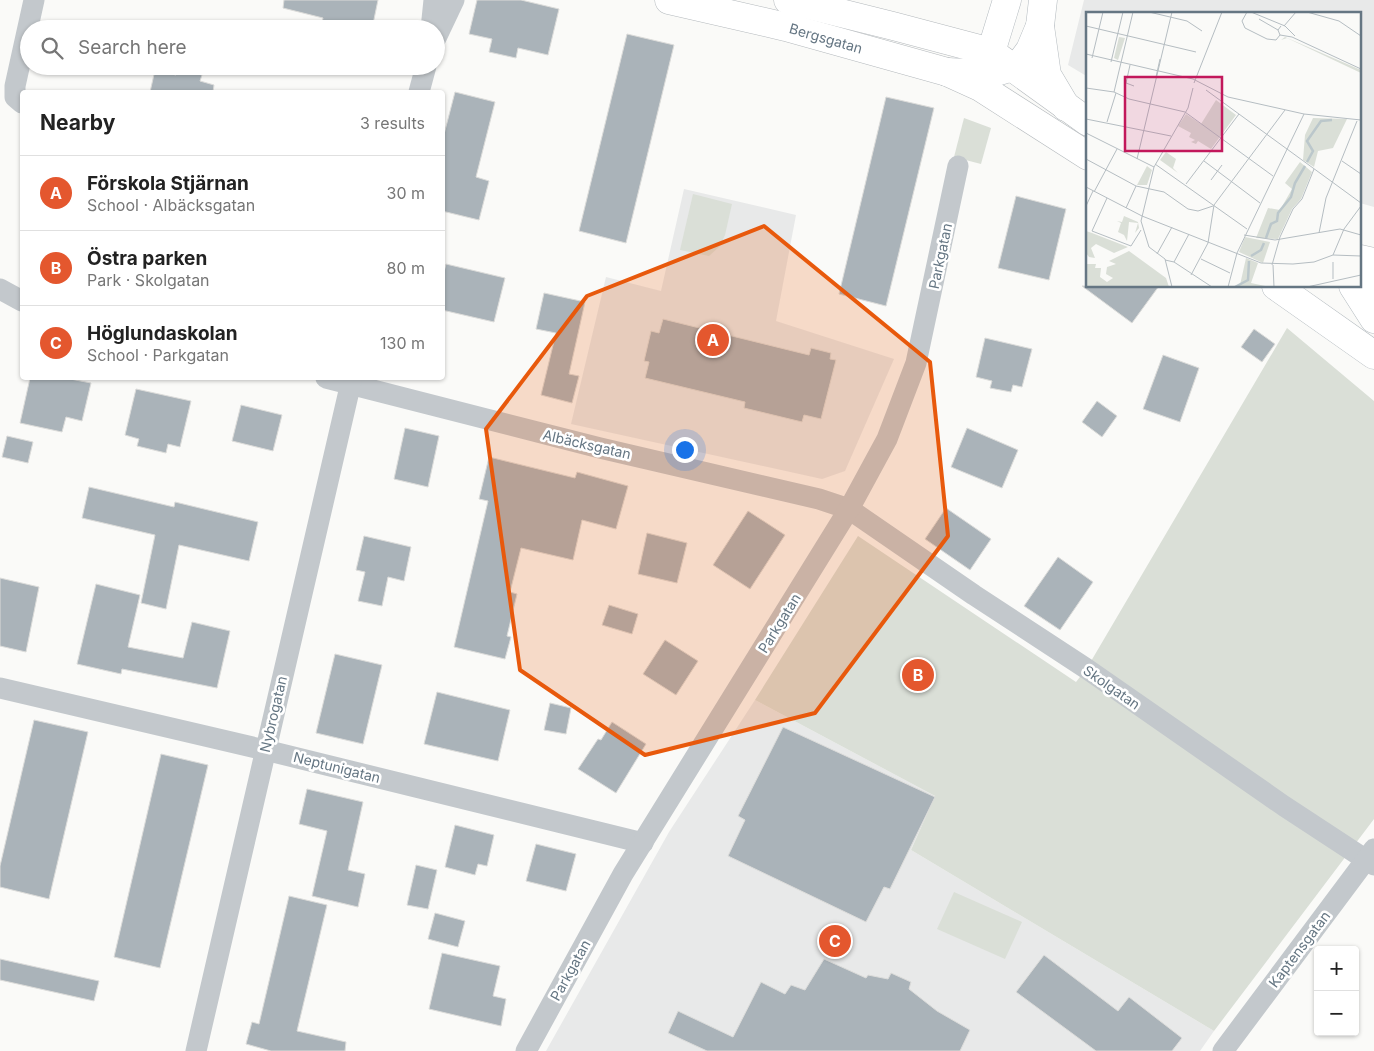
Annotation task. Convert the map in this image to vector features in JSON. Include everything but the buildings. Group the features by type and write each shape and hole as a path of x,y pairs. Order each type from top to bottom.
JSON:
{"main road":[{"name":"Bergsgatan","path":"669,0 796,29 947,72 991,70"},
{"name":"Bergsgatan","path":"788,0 893,26 991,70"},
{"path":"991,70 1007,0"},
{"path":"991,70 1019,65 1030,50 1042,13"},
{"path":"1042,13 1047,75 1077,115"},
{"path":"991,70 1077,115"},
{"path":"991,70 1086,154"},
{"path":"1279,288 1374,355"},
{"path":"1354,288 1374,319"}],"street":[{"path":"30,20 34,0"},
{"path":"432,20 434,0"},
{"path":"445,20 454,0"},
{"path":"20,63 15,86 15,97 20,101"},
{"path":"420,90 424,75"},
{"name":"Parkgatan","path":"526,1051 623,874 849,509 887,439 916,363 958,166"},
{"path":"0,289 20,300"},
{"name":"Albäcksgatan","path":"351,380 600,448 819,499 849,509"},
{"name":"Nybrogatan","path":"196,1051 351,380"},
{"name":"Skolgatan","path":"849,509 974,595 1087,668 1284,806 1371,858"},
{"name":"Neptunigatan","path":"0,688 265,750 643,844"},
{"name":"Kaptensgatan","path":"1223,1051 1371,858"}],"highlighted area":[{"path":"764,226 930,362 948,536 815,713 645,755 520,670 486,429 587,296"}],"shaded area":[{"path":"1084,0 1374,0 1374,207 1362,204 1362,12 1086,12 1086,76 1068,65"},
{"path":"964,118 991,128 981,164 954,157"},
{"path":"684,189 796,215 776,321 894,359 845,471 822,479 571,424 606,277 661,291"},
{"path":"693,194 732,204 725,235 720,246 709,256 680,250"},
{"path":"1287,328 1374,401 1374,819 1214,1031 911,850 935,796 755,700 858,536 1076,682 1087,668"},
{"path":"755,700 935,796 911,850 1214,1031 1200,1051 546,1051 669,832"},
{"path":"954,892 1022,922 1005,959 937,929"}],"place":[{"name":"Förskola Stjärnan","path":"713,340"},
{"name":"Östra parken","path":"918,675"},
{"name":"Höglundaskolan","path":"835,941"}]}
